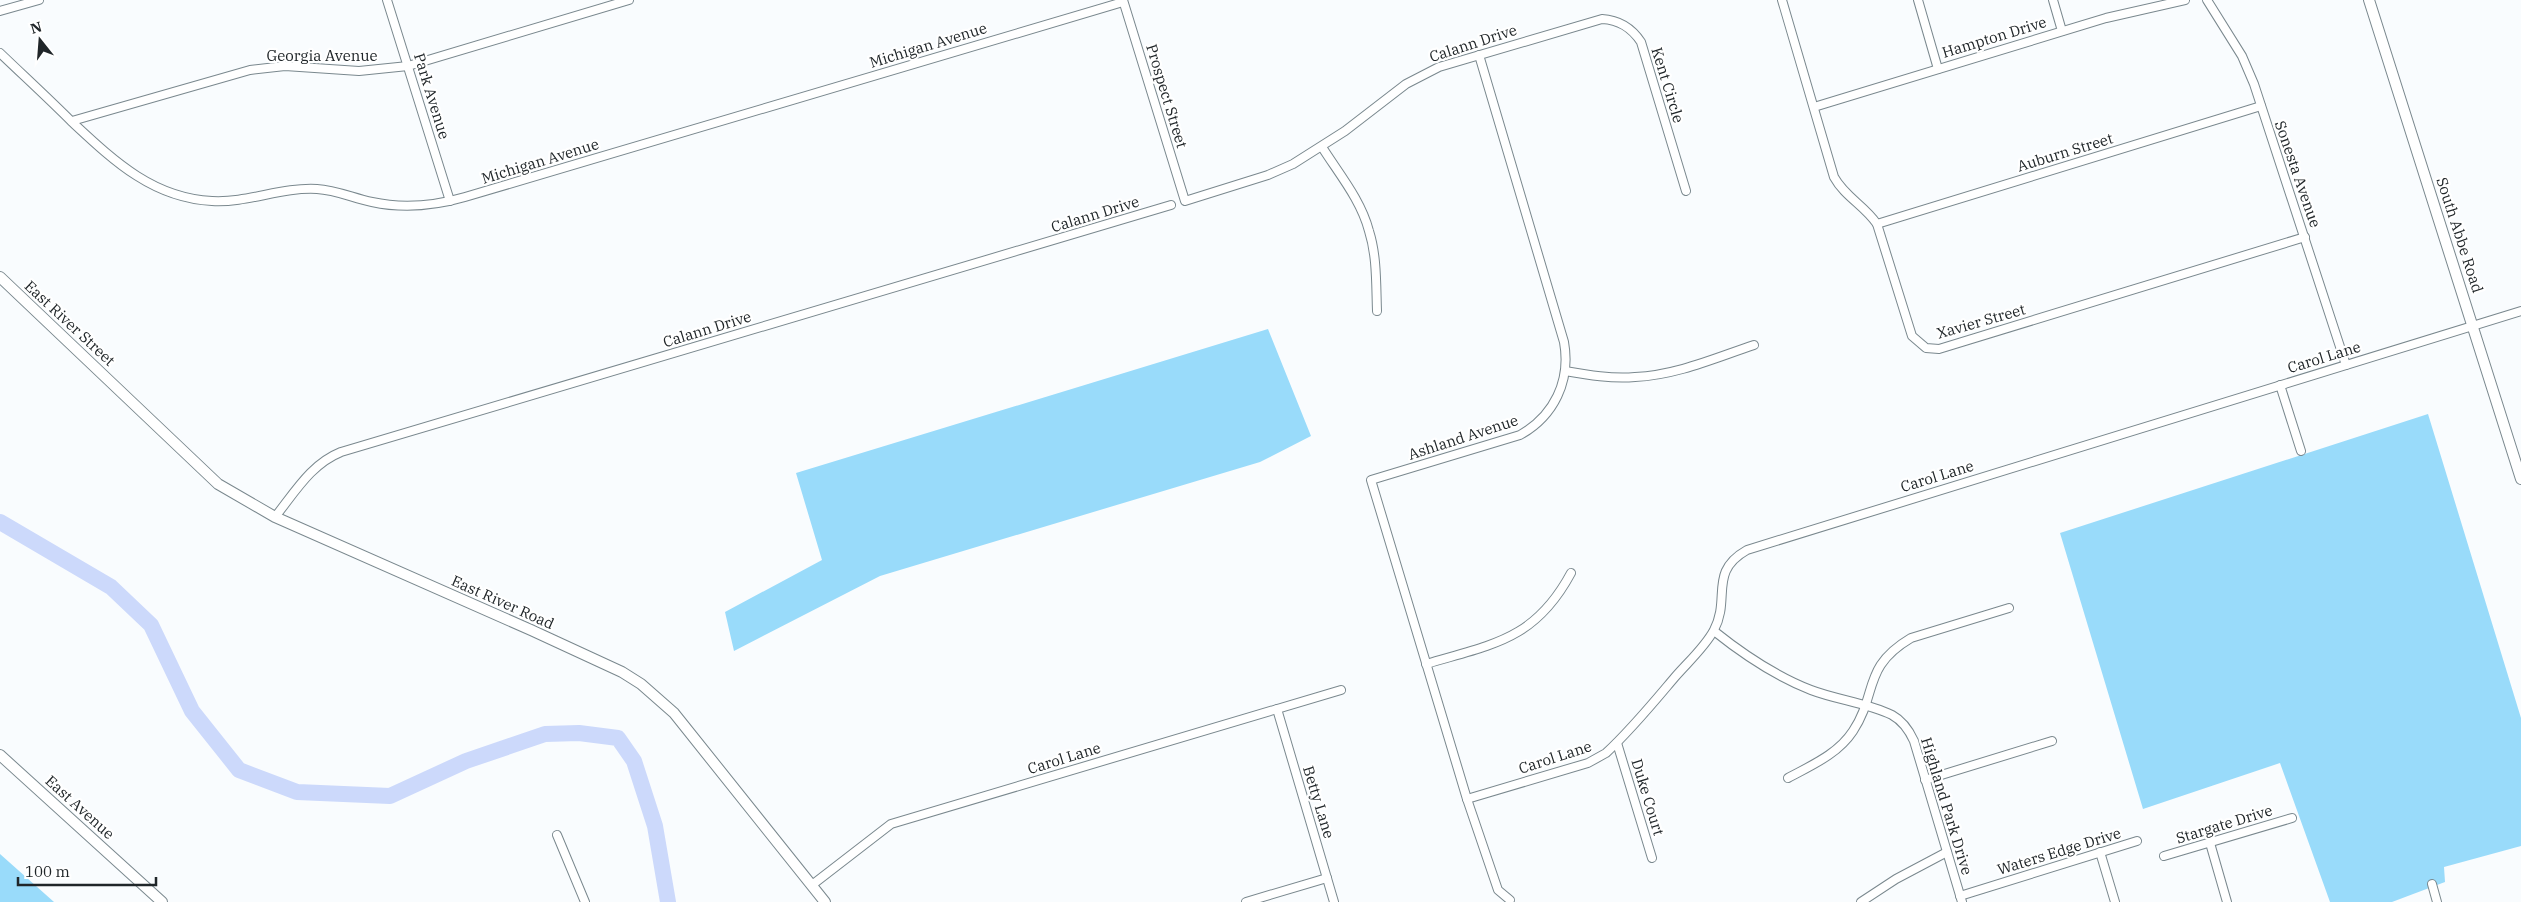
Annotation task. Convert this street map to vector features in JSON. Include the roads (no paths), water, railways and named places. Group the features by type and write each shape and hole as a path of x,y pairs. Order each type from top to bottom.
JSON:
{"street":[{"path":"0,11 39,0"},
{"name":"Park Avenue","path":"387,0 450,201"},
{"name":"Georgia Avenue","path":"72,121 250,70 285,66 359,71 408,66 629,0"},
{"name":"Xavier Street","path":"1782,0 1838,185 1851,199 1872,216 1877,224 1912,336 1921,346 1933,350 2305,238"},
{"path":"1918,0 1938,69"},
{"path":"2053,0 2062,31"},
{"name":"Hampton Drive","path":"1814,107 2106,18 2185,0"},
{"name":"Sonesta Avenue","path":"2207,0 2242,56 2261,106 2346,365"},
{"name":"South Abbe Road","path":"2369,0 2521,479"},
{"name":"Prospect Street","path":"1123,1 1186,201"},
{"name":"Michigan Avenue","path":"0,53 131,174 156,188 182,197 210,201 231,201 307,189 332,191 370,201 400,206 434,205 1123,1"},
{"name":"Kent Circle","path":"1591,21 1609,20 1623,24 1632,30 1640,42 1686,191"},
{"name":"Calann Drive","path":"1186,201 1268,175 1322,147 1406,84 1439,68 1591,21"},
{"name":"Ashland Avenue","path":"1479,55 1563,337 1565,371 1562,386 1552,406 1543,418 1526,431 1506,440 1371,480 1467,799 1498,890 1510,900"},
{"name":"Auburn Street","path":"1877,224 2261,106"},
{"path":"1322,147 1356,200 1369,230 1374,251 1377,311"},
{"name":"Calann Drive","path":"275,517 314,468 341,452 1171,205"},
{"name":"East River Street","path":"0,277 119,390"},
{"name":"Carol Lane","path":"1467,799 1588,763 1606,754 1714,630 1720,615 1722,579 1725,569 1732,560 1747,550 2521,311"},
{"path":"1565,371 1615,377 1652,376 1687,368 1754,345"},
{"path":"2280,385 2300,451"},
{"name":"East River Road","path":"119,390 218,484 275,517 531,630 622,672 641,684 674,713 825,902"},
{"path":"1426,664 1496,643 1520,632 1553,603 1571,573"},
{"path":"1788,778 1827,757 1839,748 1854,730 1875,673 1882,662 1900,645 1911,638 2009,608"},
{"name":"Highland Park Drive","path":"1714,630 1737,650 1785,679 1811,690 1890,714 1905,725 1914,741 1961,899"},
{"name":"Carol Lane","path":"812,885 891,824 1341,690"},
{"name":"Betty Lane","path":"1277,709 1334,902"},
{"path":"1925,780 2052,741"},
{"name":"Duke Court","path":"1617,743 1652,858"},
{"name":"East Avenue","path":"0,755 162,902"},
{"name":"Stargate Drive","path":"2164,856 2292,818"},
{"path":"557,835 585,902"},
{"name":"Waters Edge Drive","path":"1961,899 2136,841"},
{"path":"2210,843 2227,902"},
{"path":"1860,902 1896,879 1947,852"},
{"path":"2100,852 2115,902"},
{"path":"1246,902 1327,878"},
{"path":"2432,884 2437,902"}],"waterway":[{"path":"0,522 111,587 151,625 192,711 239,770 297,792 390,796 466,761 545,734 579,733 618,738 634,761 655,826 668,902"}]}
